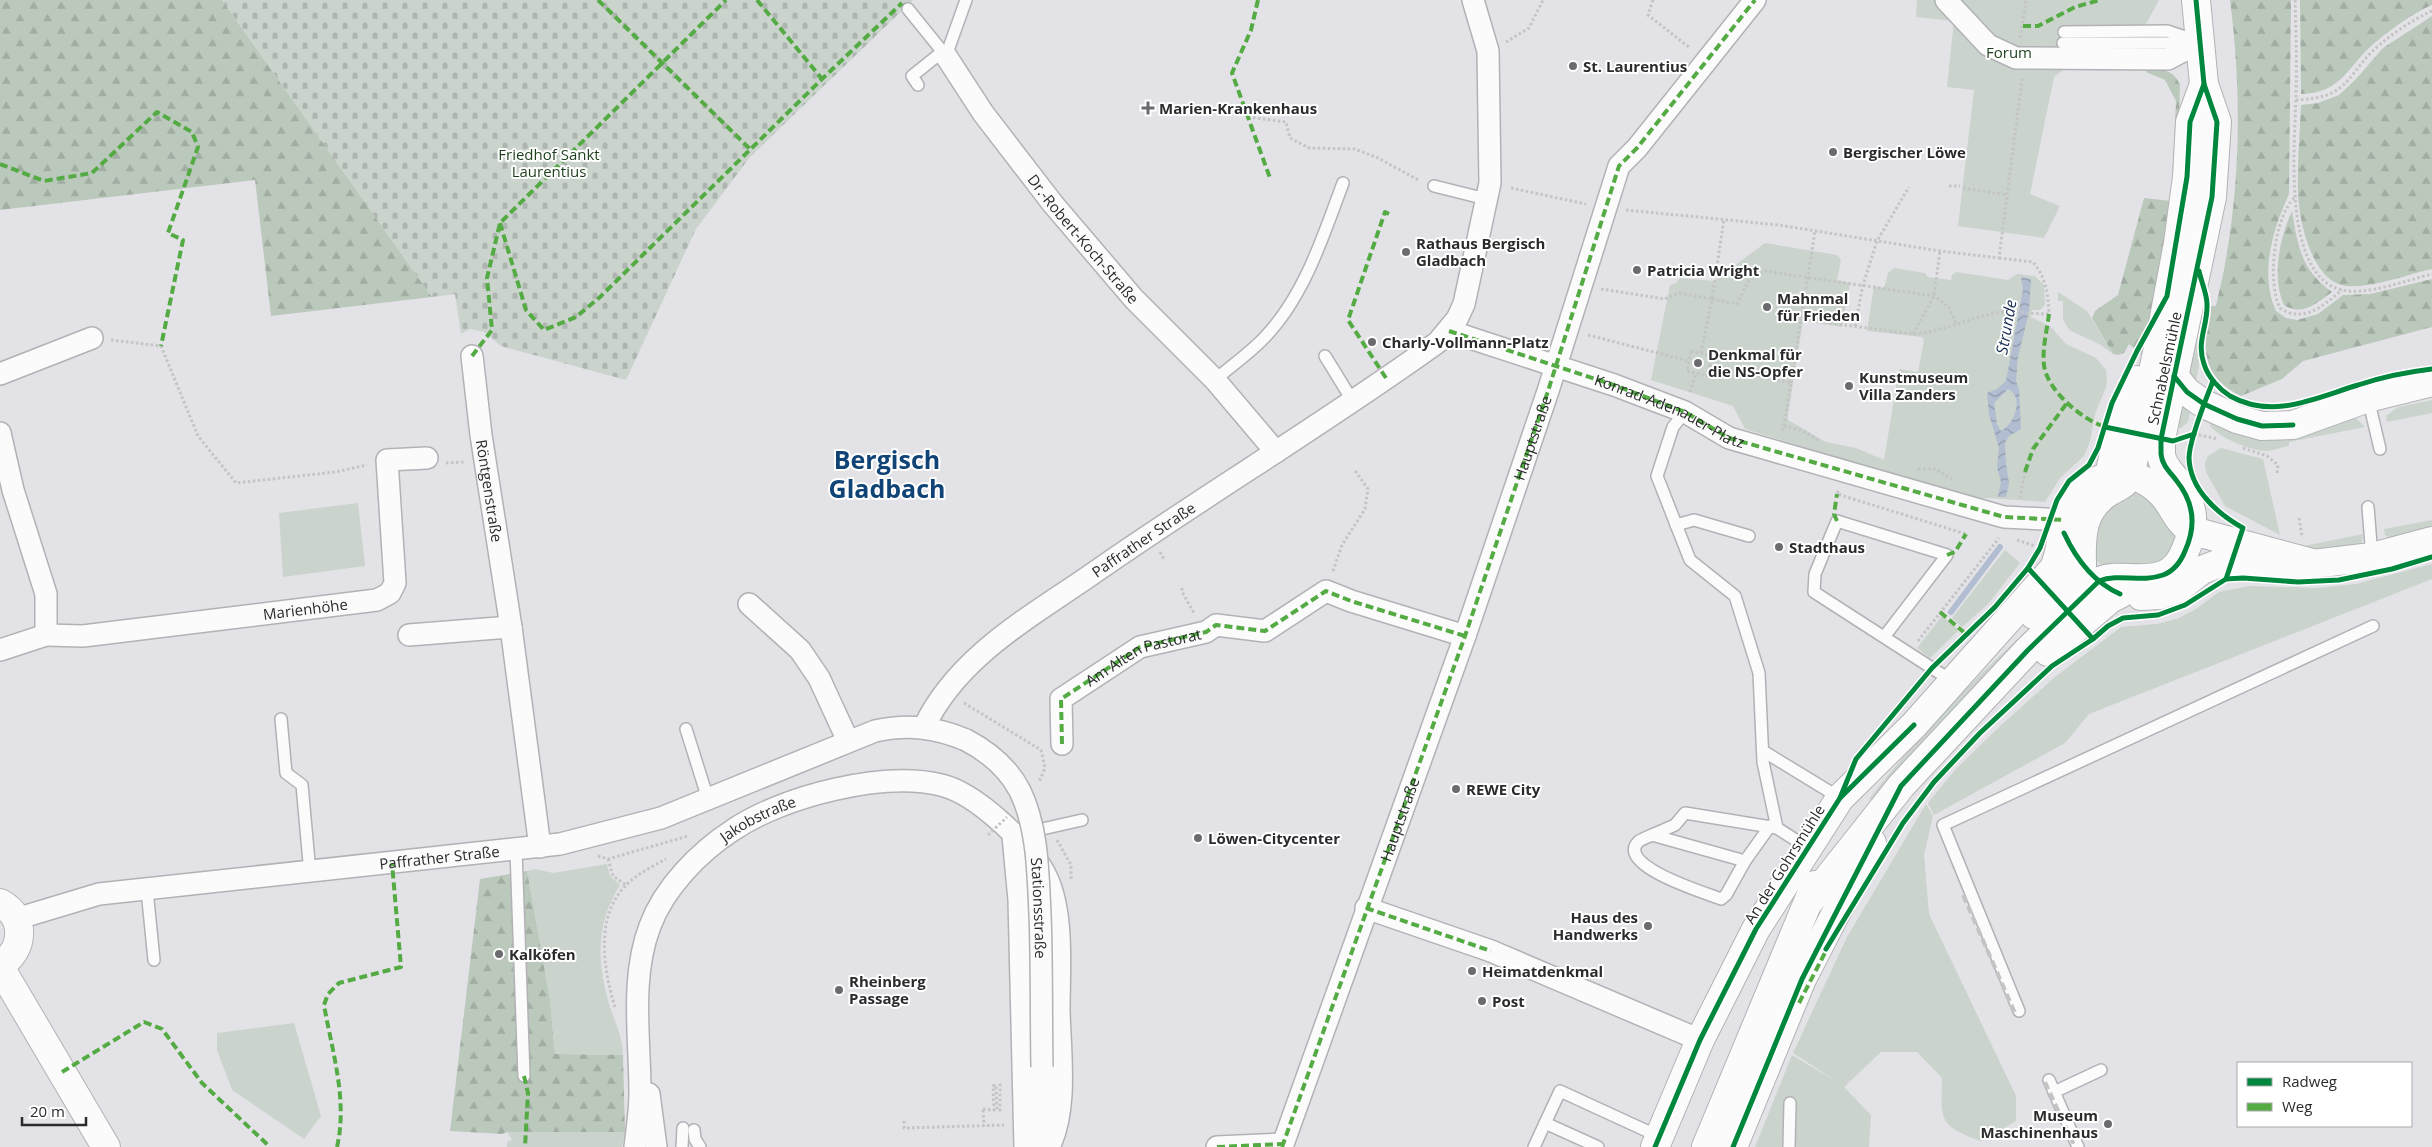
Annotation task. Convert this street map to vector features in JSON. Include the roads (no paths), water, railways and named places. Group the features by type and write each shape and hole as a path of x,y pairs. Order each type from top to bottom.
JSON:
{"main road":[{"name":"Schnabelsmühle","path":"2100,580 2110,577 2146,579 2172,570 2182,558 2193,531 2193,513 2189,500 2182,487 2165,467 2161,455 2161,439 2212,197 2217,122 2204,84 2196,0"},
{"name":"Schnabelsmühle","path":"2119,475 2125,408 2138,373 2160,339 2188,177 2190,122 2204,84"},
{"path":"2174,376 2187,392 2204,404 2237,419 2262,426 2293,424 2368,398 2432,382"},
{"path":"2100,580 2082,541 2084,522 2089,510 2098,500 2122,485 2119,475"},
{"path":"2316,564 2193,531 2180,522 2171,504 2159,491 2146,482 2119,475 2087,486 2075,500 2065,527 2072,549 2100,580 2146,597 2179,588 2202,570 2225,562 2278,568 2316,564 2372,557 2432,541"},
{"name":"An der Gohrsmühle","path":"1658,1142 1700,1040 1756,929 1840,798 1914,724 2054,568 2061,552 2065,527"},
{"name":"An der Gohrsmühle","path":"1956,676 2029,620 2074,578 2100,580"},
{"path":"1809,902 1901,786 2006,674 2100,580"},
{"path":"1706,1147 1828,854 1868,789 1914,724"},
{"path":"1733,1147 1802,979 1901,786"},
{"path":"8,911 20,937 18,946 13,954 0,966 106,1147"}],"street":[{"path":"1449,331 1464,304 1488,191 1490,160 1488,51 1473,0"},
{"name":"Hauptstraße","path":"1282,1145 1366,908 1466,636 1556,366 1619,166 1755,0"},
{"path":"1946,0 1988,45 2020,58 2168,59 2200,42"},
{"name":"Dr.-Robert-Koch-Straße","path":"944,54 983,113 1053,204 1134,299 1215,380 1276,452"},
{"name":"Konrad-Adenauer-Platz","path":"1449,331 1556,366 1685,412 1729,438 2004,517 2065,527"},
{"name":"Paffrather Straße","path":"8,911 99,894 560,844 661,818 765,778 848,741 892,728 924,727 945,690 980,652 1149,535 1433,346 1449,331"},
{"path":"0,374 92,338"},
{"name":"Röntgenstraße","path":"472,356 481,435 511,627 540,846"},
{"path":"0,432 13,490 46,594 46,635"},
{"name":"Marienhöhe","path":"0,650 46,635 83,636 377,600 390,594 395,583 387,460 427,458"},
{"name":"Am Alten Pastorat","path":"1062,744 1060,699 1140,647 1206,632 1216,625 1265,631 1326,591 1351,601 1466,636"},
{"path":"749,604 800,650 819,678 848,741"},
{"path":"409,635 511,627"},
{"name":"Stationsstraße","path":"924,727 966,740 986,752 1004,768 1019,790 1028,810 1035,849 1039,898 1045,1147"},
{"name":"Jakobstraße","path":"635,1147 640,1096 638,984 642,950 650,924 662,901 682,875 733,830 801,800 842,786 902,780 921,781 945,786 972,799 990,811 1036,861 1046,877 1055,900 1059,965 1060,1114 1049,1147"},
{"path":"1013,836 1019,900 1026,1147"},
{"path":"1366,908 1491,951 1700,1040"},
{"name":"Jakobstraße","path":"639,1049 647,1083 656,1147"},
{"path":"1217,1147 1282,1145"}],"lane":[{"path":"918,85 912,76 944,54 966,0"},
{"path":"908,10 944,54"},
{"path":"2064,38 2166,45 2200,42"},
{"path":"1215,380 1265,338 1285,312 1314,260 1344,183"},
{"path":"1429,185 1488,191"},
{"path":"1325,356 1352,400"},
{"path":"2368,398 2380,449"},
{"path":"1685,412 1673,426 1657,476 1690,560 1735,596 1759,673 1763,762 1774,827"},
{"path":"2368,507 2372,557"},
{"path":"1676,525 1694,520 1749,536"},
{"path":"1884,637 1947,555 1837,521 1815,574 1814,592 1908,653 1956,676"},
{"path":"2019,1011 1943,825 2373,626"},
{"path":"281,719 286,773 302,785 310,872"},
{"path":"686,729 708,799"},
{"path":"1763,751 1840,798"},
{"path":"1774,827 1745,861 1726,895 1721,898 1642,865 1637,858 1635,848 1638,842 1676,825 1685,813 1774,827 1808,848"},
{"path":"1013,836 1082,820"},
{"path":"1652,835 1745,861"},
{"path":"516,850 524,1076"},
{"path":"147,890 154,960"},
{"path":"2054,1092 2101,1070"},
{"path":"2048,1080 2078,1147"},
{"path":"1534,1147 1560,1091 1658,1142"},
{"path":"1789,1147 1790,1103"},
{"path":"1545,1122 1598,1147"},
{"path":"682,1147 688,1129 700,1147"}],"water":[{"path":"2021,277 2031,279 2029,312 2018,357 2016,381 2019,389 2021,429 2009,436 2005,443 2009,483 2006,497 1998,497 2001,482 1997,467 1999,448 1989,414 1987,393 1997,389 2006,381 2023,289","holes":["2008,389 2016,398 2016,411 2010,423 2001,431 1997,424 1994,403"]}],"waterway":[{"name":"Strunde","path":"1951,612 2000,547"}],"railway":[{"path":"1963,895 2015,1013"},
{"path":"2045,1082 2075,1147"}],"place":[{"name":"St. Laurentius","path":"1573,66"},
{"name":"Marien-Krankenhaus","path":"1148,108"},
{"name":"Bergischer Löwe","path":"1833,152"},
{"name":"Rathaus Bergisch Gladbach","path":"1406,252"},
{"name":"Patricia Wright","path":"1637,270"},
{"name":"Mahnmal für Frieden","path":"1767,307"},
{"name":"Charly-Vollmann-Platz","path":"1372,342"},
{"name":"Denkmal für die NS-Opfer","path":"1698,363"},
{"name":"Kunstmuseum Villa Zanders","path":"1849,386"},
{"name":"Stadthaus","path":"1779,547"},
{"name":"REWE City","path":"1456,789"},
{"name":"Löwen-Citycenter","path":"1198,838"},
{"name":"Haus des Handwerks","path":"1648,926"},
{"name":"Kalköfen","path":"499,954"},
{"name":"Heimatdenkmal","path":"1472,971"},
{"name":"Rheinberg Passage","path":"839,990"},
{"name":"Post","path":"1482,1001"},
{"name":"Museum Maschinenhaus","path":"2108,1124"}],"district":[{"name":"Bergisch Gladbach","path":"887,474"}],"park label":[{"name":"Forum","path":"2009,52"},
{"name":"Friedhof Sankt Laurentius","path":"549,162"}]}
